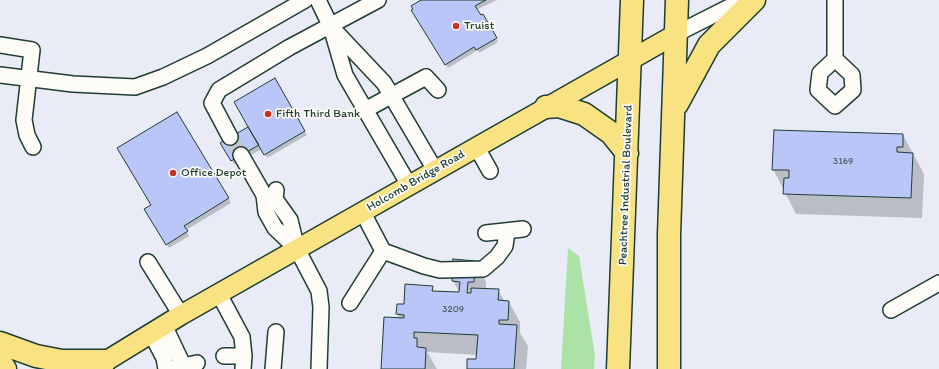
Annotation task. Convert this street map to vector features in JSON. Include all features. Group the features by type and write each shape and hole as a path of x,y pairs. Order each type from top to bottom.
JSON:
{"highway":[{"name":"Peachtree Industrial Boulevard","path":"618,369 631,59 632,0"},
{"path":"669,369 669,235 677,0"},
{"path":"673,112 692,74 709,45 754,0"},
{"path":"546,107 559,106 584,114 611,133 627,153"},
{"path":"0,342 36,356 62,361 99,365"},
{"path":"0,362 5,369"}],"main road":[{"name":"Holcomb Bridge Road","path":"99,365 181,315 362,211 676,34"}],"street":[{"path":"0,74 73,84 135,87 163,77 207,56 305,0"},
{"path":"318,0 331,27 345,75 409,185"},
{"path":"230,137 212,103 219,90 290,47 331,27 378,0"},
{"name":"Holcomb Bridge Road","path":"676,34 743,0"},
{"path":"835,0 835,59"},
{"path":"331,27 384,83 435,170"},
{"path":"0,45 32,50 24,120 27,135 34,147"},
{"path":"365,110 426,77 438,90"},
{"path":"476,146 490,171"},
{"path":"241,155 272,195 266,212 275,228 297,249 319,292 321,307 319,369"},
{"path":"362,211 383,251 424,266 440,270 483,269 505,246 507,231"},
{"path":"486,233 523,229"},
{"path":"350,303 383,251 399,248"},
{"path":"148,262 181,315"},
{"path":"891,310 939,283"},
{"path":"219,294 242,337 243,362 224,356"},
{"path":"307,314 321,307"},
{"path":"158,329 184,366"},
{"path":"158,329 166,369"},
{"path":"273,369 276,332"}],"green space":[{"path":"568,248 579,256 595,356 594,369 561,369"}],"building":[{"name":"Truist","path":"421,0 486,0 475,6 481,15 483,14 497,38 476,50 474,47 445,65 411,10 413,9 411,6"},
{"name":"Fifth Third Bank","path":"275,78 305,131 264,155 234,102"},
{"name":"Office Depot","path":"177,112 229,198 184,226 188,231 166,245 144,209 151,205 117,148"},
{"path":"248,127 259,145 231,161 220,143"},
{"path":"774,130 903,134 903,147 897,147 897,152 913,153 911,198 783,194 784,178 789,178 789,170 772,170"},
{"path":"453,259 475,261 474,282 468,282 467,293 471,293 471,288 499,289 498,300 509,301 508,320 499,320 499,324 517,325 514,369 467,369 467,359 476,359 478,335 414,332 414,338 417,338 417,347 426,348 425,369 381,369 384,317 404,318 404,315 396,314 397,304 404,304 405,284 433,286 432,291 459,292 460,282 452,281"}],"tunnel":[{"path":"230,137 241,155"}],"place":[{"name":"Truist","path":"456,26"},
{"name":"Fifth Third Bank","path":"268,114"},
{"name":"Office Depot","path":"173,173"}]}
